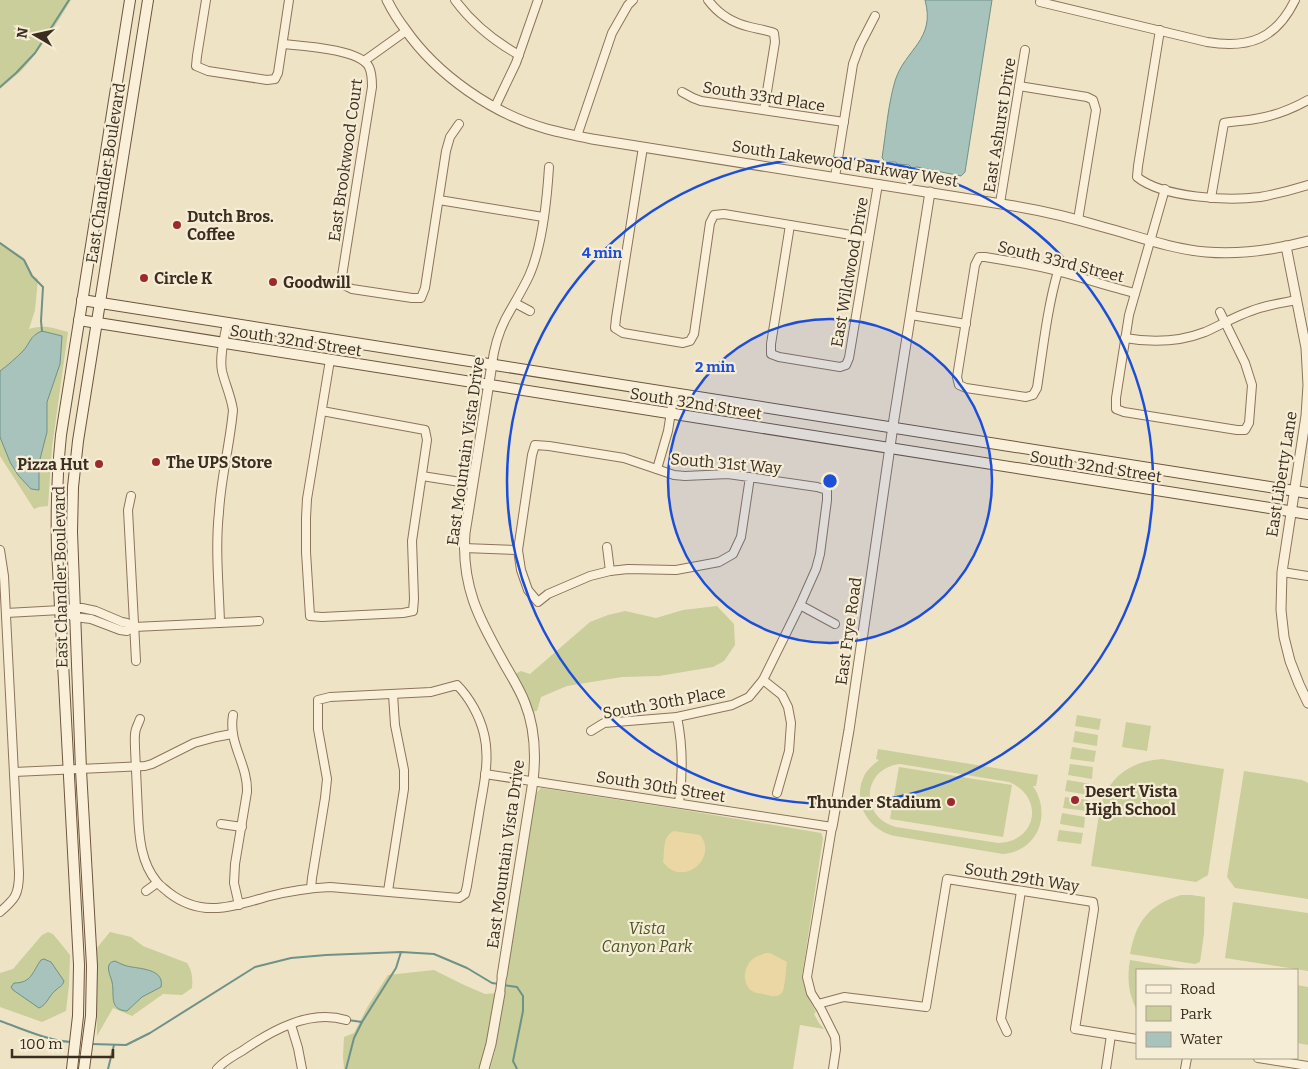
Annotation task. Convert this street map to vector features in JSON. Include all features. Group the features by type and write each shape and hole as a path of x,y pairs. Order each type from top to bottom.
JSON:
{"main road":[{"name":"East Chandler Boulevard","path":"72,1069 77,1030 79,965 57,527 58,470 61,435 130,0"},
{"name":"East Chandler Boulevard","path":"84,1069 90,1034 92,966 74,612 73,486 78,441 148,0"},
{"name":"South 32nd Street","path":"82,300 1308,493"},
{"name":"South 32nd Street","path":"79,320 1308,514"}],"street":[{"path":"206,0 196,66 208,71 267,80 275,79 278,74 290,0"},
{"name":"South Lakewood Parkway West","path":"387,0 406,31 441,69 468,90 495,107 547,129 643,147 1038,210 1185,249 1214,252 1252,252 1308,241"},
{"path":"455,0 470,18 490,36 519,55"},
{"path":"495,107 510,79 538,0"},
{"path":"577,136 612,32 633,0"},
{"path":"708,0 725,17 739,24 774,33 764,110"},
{"path":"1040,2 1219,44 1243,44 1255,41 1270,33 1289,14 1295,0"},
{"path":"835,177 853,64 875,16"},
{"path":"1160,30 1138,176 1145,182 1165,189 1211,198 1235,199 1258,197 1293,190 1308,184"},
{"name":"East Brookwood Court","path":"406,31 364,61 369,67 372,86 342,276 344,285 352,289 421,298 425,288 439,200"},
{"path":"283,44 347,53 364,61"},
{"name":"East Ashurst Drive","path":"1000,204 1025,50"},
{"path":"1019,86 1087,97 1094,100 1096,110 1078,220"},
{"name":"South 33rd Place","path":"682,92 701,101 844,122"},
{"path":"1211,198 1224,123 1271,116 1308,100"},
{"path":"458,124 450,137 446,151 439,200 543,217"},
{"path":"643,147 615,328 623,333 683,343 690,341 694,334 710,223 714,215 724,214 869,238"},
{"name":"East Mountain Vista Drive","path":"484,1069 491,1044 500,993 533,781 535,752 534,738 525,703 476,611 467,580 464,548 492,364 504,322 535,261 548,190 549,167"},
{"name":"East Wildwood Drive","path":"790,225 771,354 778,357 840,368 846,365 848,358 878,184"},
{"path":"1165,189 1129,315 1116,398 1116,409 1124,412 1245,430 1249,423 1252,385 1245,363 1220,312"},
{"name":"East Frye Road","path":"833,1069 836,1048 835,1037 811,993 807,977 849,730 930,192"},
{"name":"East Liberty Lane","path":"1286,246 1306,348 1308,373 1306,416 1282,572 1281,610 1284,637 1294,673 1308,704"},
{"name":"South 33rd Street","path":"966,324 975,265 979,257 1015,262 1135,293"},
{"path":"911,315 966,324 957,377 959,385 966,388 1026,397 1033,395 1037,388 1050,302 1058,272"},
{"path":"1125,338 1148,341 1172,341 1194,336 1251,311 1297,300"},
{"path":"515,303 530,311"},
{"path":"220,623 218,517 233,410 222,369 227,322"},
{"path":"322,411 426,430 427,440 412,541 413,611 322,617 310,616 306,518 308,499 330,360"},
{"path":"657,469 668,431 674,393"},
{"name":"South 31st Way","path":"518,550 535,446 549,446 624,458 674,475 728,474 818,487 827,490 828,500 818,562 800,605"},
{"path":"422,476 473,484"},
{"path":"464,548 518,550 521,570 528,590 538,602 548,594 590,576 610,571 628,569 676,570 719,562 733,554 741,537 750,477"},
{"path":"131,496 128,510 136,661"},
{"path":"607,547 610,571"},
{"path":"0,550 4,576 6,613 4,664 14,772 19,873 18,891 15,898 0,912"},
{"path":"1282,572 1308,576"},
{"path":"777,793 790,751 791,723 788,707 782,695 763,680 800,605 835,624"},
{"path":"6,613 61,610 74,612 89,609 127,631 134,627 259,621"},
{"name":"South 30th Place","path":"591,731 604,723 677,717 732,705 749,697 763,680"},
{"path":"140,719 135,730 139,834 142,853 157,882 177,898 192,905 207,908 223,908 287,892 330,887 459,898 465,894 485,774 486,754 485,736 479,718 465,693 457,684 431,692 330,697 318,700 318,729 327,779 312,888"},
{"path":"388,891 404,789 404,770 394,725 394,694"},
{"path":"233,715 231,724 232,734 247,782 234,883 239,905"},
{"path":"677,717 682,746 679,803"},
{"path":"14,772 136,767 152,764 178,750 204,740 232,734"},
{"name":"South 30th Street","path":"485,774 832,826"},
{"path":"222,824 242,827"},
{"name":"South 29th Way","path":"818,1004 844,997 926,1007 946,879 1093,902 1094,909 1075,1028 1111,1035"},
{"path":"146,891 157,882"},
{"path":"1007,1032 1001,1018 1021,891"},
{"path":"218,1069 222,1063 259,1039 291,1025 306,1020 327,1017 346,1020"},
{"path":"291,1025 302,1069"},
{"path":"1106,1069 1111,1035 1136,1039"},
{"path":"1264,1059 1308,1066"}],"green space":[{"path":"0,0 71,0 35,54 21,71 0,89"},
{"path":"0,242 24,258 33,276 38,279 35,310 29,329 45,327 68,332 52,447 48,506 34,509 0,456"},
{"path":"717,606 734,624 735,645 724,661 713,667 659,676 622,677 567,686 541,697 537,711 528,712 511,676 521,671 530,674 590,622 608,615 625,611 656,618 683,610"},
{"path":"1077,715 1101,719 1099,730 1075,726"},
{"path":"1126,722 1151,726 1147,751 1122,747"},
{"path":"1075,731 1098,735 1097,746 1073,742"},
{"path":"1072,747 1096,751 1094,762 1070,759"},
{"path":"878,749 1038,775 1036,786 1033,786 1039,797 1041,808 1041,819 1038,829 1033,839 1025,846 1003,854 885,833 870,821 861,803 861,784 865,774 879,760 876,759","holes":["900,764 1009,782 1020,789 1028,798 1032,808 1032,818 1028,827 1021,835 1011,841 998,843 896,827 884,822 876,814 871,804 870,793 872,783 878,774 887,767"]},
{"path":"1162,759 1224,769 1208,875 1196,882 1091,866 1100,808 1109,788 1115,779 1131,767 1151,760"},
{"path":"1070,764 1093,767 1092,779 1068,775"},
{"name":"Thunder Stadium","path":"899,767 1012,785 1003,837 890,819"},
{"path":"1244,771 1302,780 1308,783 1308,899 1235,888 1227,877"},
{"path":"1067,780 1091,784 1089,795 1065,791"},
{"name":"Vista Canyon Park","path":"541,788 821,833 823,838 802,976 807,995 816,1012 814,1014 824,1029 800,1025 793,1069 490,1069 495,1051 536,793"},
{"path":"1065,797 1088,800 1087,811 1063,808"},
{"path":"1062,813 1085,817 1084,828 1060,824"},
{"path":"1059,830 1083,833 1081,844 1057,841"},
{"path":"1181,895 1205,897 1204,934 1200,962 1195,964 1130,954 1140,923 1152,909"},
{"path":"1233,902 1308,913 1308,971 1225,958"},
{"path":"48,932 53,934 70,955 69,985 66,1011 42,1022 0,1007 0,973 13,969 42,935"},
{"path":"110,932 131,937 143,946 187,963 192,975 192,988 182,995 163,994 132,1016 113,1008 97,1036 96,949"},
{"path":"1130,960 1185,969 1136,969 1136,1008 1129,985"},
{"path":"434,970 485,994 500,993 484,1069 344,1069 344,1037 354,1033 368,1006 388,975"},
{"path":"1298,985 1308,987 1308,1045 1298,1043"}],"sand":[{"path":"674,831 700,835 705,844 702,860 689,871 680,872 671,869 663,862 666,840 670,833"},
{"path":"770,953 787,962 785,983 780,995 771,996 754,992 746,982 745,974 749,963 759,955"}],"water":[{"path":"925,0 992,0 965,172 961,176 917,167 912,168 909,165 897,164 896,162 883,163 884,160 882,158 889,109 895,81 905,60 923,35 927,14"},
{"path":"42,331 62,336 60,364 47,402 47,432 39,463 39,490 31,489 18,475 10,462 0,437 0,371 25,349 32,337"},
{"path":"44,959 51,962 64,981 44,1005 39,1008 11,987 14,983 20,983 28,979 41,960"},
{"path":"115,961 125,966 155,973 159,976 161,987 142,997 127,1011 117,1008 108,969 110,963"}],"waterway":[{"path":"0,87 35,53 69,0"},
{"path":"0,243 24,260 32,276 43,287 42,331"},
{"path":"348,1020 362,1022 396,968 401,952"},
{"path":"91,1044 126,1045 150,1033 255,967 291,958 401,952 434,954 467,968 492,983 499,984"},
{"path":"503,985 517,987 523,996 523,1011 513,1061 517,1069"},
{"path":"0,1021 44,1037 71,1042"},
{"path":"346,1069 354,1038 362,1022"},
{"path":"108,1069 114,1045"}],"place":[{"name":"Dutch Bros. Coffee","path":"177,225"},
{"name":"Circle K","path":"144,278"},
{"name":"Goodwill","path":"273,282"},
{"name":"The UPS Store","path":"156,462"},
{"name":"Pizza Hut","path":"99,464"},
{"name":"Desert Vista High School","path":"1075,800"},
{"name":"Thunder Stadium","path":"951,802"}]}
